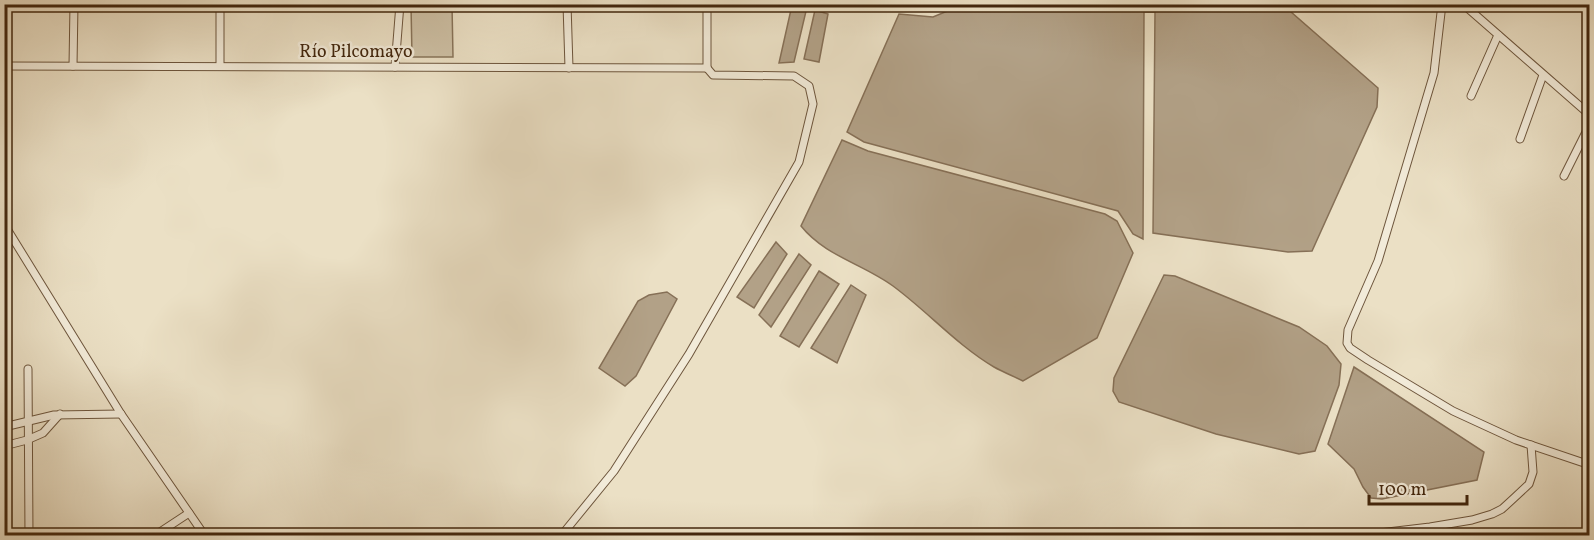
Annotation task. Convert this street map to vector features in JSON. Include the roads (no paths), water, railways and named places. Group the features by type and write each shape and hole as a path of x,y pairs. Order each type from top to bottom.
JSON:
{"street":[{"path":"73,66 74,4"},
{"path":"220,4 220,66"},
{"path":"395,67 400,4"},
{"path":"567,4 569,68"},
{"path":"706,4 707,68"},
{"path":"1442,4 1434,73 1378,261 1348,330 1347,344 1368,360 1453,411 1516,440 1590,465"},
{"path":"1463,4 1590,115"},
{"path":"1471,96 1498,35"},
{"name":"Río Pilcomayo","path":"4,66 707,68 713,75 794,76 809,86 813,104 799,162 689,354 614,471 561,536"},
{"path":"1520,139 1543,75"},
{"path":"1564,176 1590,124"},
{"path":"4,224 121,414 205,536"},
{"path":"27,369 29,536"},
{"path":"4,427 60,414 121,414"},
{"path":"4,446 43,433 60,414"},
{"path":"1354,536 1472,520 1502,509 1529,484 1533,472 1531,445"},
{"path":"154,536 189,513"}]}
